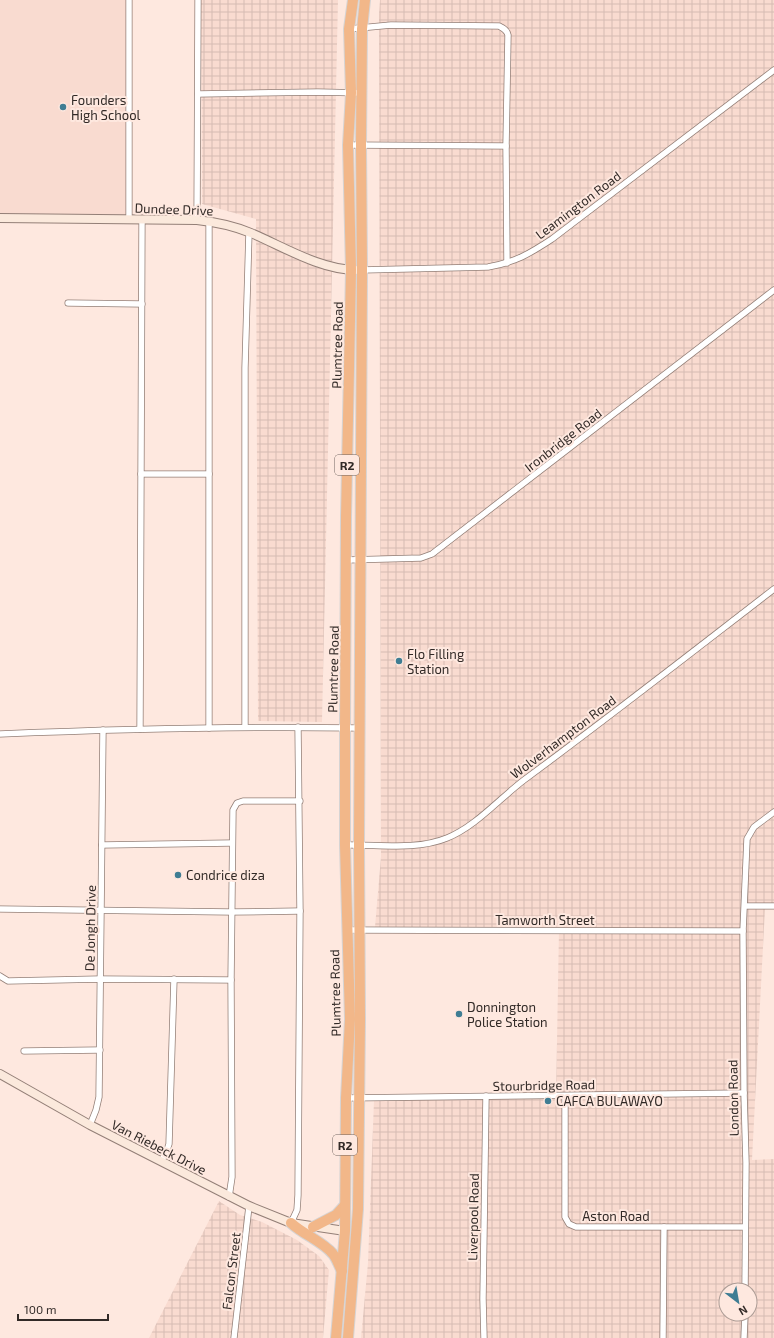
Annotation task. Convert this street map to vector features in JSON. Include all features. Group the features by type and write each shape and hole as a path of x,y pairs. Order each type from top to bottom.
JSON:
{"highway":[{"name":"Plumtree Road","path":"336,1338 346,1231 346,1098 350,1019 346,930 345,728 347,560 346,517 351,270 348,145 351,93 349,29 353,0"},
{"name":"Plumtree Road","path":"348,1338 358,1209 362,270 361,144 362,29 365,0"},
{"path":"313,1227 336,1215 345,1205"},
{"path":"356,1249 352,1239 346,1231 358,1209"},
{"path":"291,1223 300,1231 328,1249 334,1255 342,1271"}],"street":[{"path":"129,0 129,219"},
{"path":"198,0 198,220"},
{"path":"349,29 399,26 499,26 505,30 508,35 506,146 507,263"},
{"name":"Leamington Road","path":"362,270 488,267 507,263 525,256 552,239 774,70"},
{"path":"198,94 318,92 362,93"},
{"path":"348,145 506,146"},
{"name":"Dundee Drive","path":"0,218 209,221 249,232 315,261 351,270 362,270"},
{"path":"140,729 142,219"},
{"path":"209,221 209,728"},
{"path":"245,727 245,368 249,232"},
{"name":"Ironbridge Road","path":"347,560 421,558 432,554 774,290"},
{"path":"68,303 142,304"},
{"path":"141,474 208,474"},
{"name":"Wolverhampton Road","path":"345,845 419,846 434,843 455,834 486,812 518,785 774,589"},
{"path":"0,734 245,727 359,728"},
{"path":"291,1223 297,1210 298,1195 300,801 298,727"},
{"name":"De Jongh Drive","path":"90,1125 99,1097 103,730"},
{"path":"228,1197 232,1177 231,980 233,810 240,802 300,801"},
{"name":"London Road","path":"745,1282 746,1163 743,931 747,839 754,827 774,812"},
{"path":"102,845 232,843"},
{"path":"745,906 774,906"},
{"path":"0,909 232,912 300,911"},
{"name":"Tamworth Street","path":"346,930 743,931"},
{"path":"0,976 8,981 100,979 231,980"},
{"path":"161,1162 169,1144 174,980"},
{"path":"24,1051 100,1050"},
{"name":"Van Riebeck Drive","path":"0,1074 90,1125 228,1197 291,1223 346,1231"},
{"name":"Stourbridge Road","path":"346,1098 744,1093"},
{"name":"Liverpool Road","path":"484,1338 483,1299 486,1096"},
{"name":"Aston Road","path":"565,1096 565,1217 569,1224 576,1226 745,1227"},
{"name":"Falcon Street","path":"234,1338 249,1206"},
{"path":"663,1338 664,1227"},
{"path":"744,1322 744,1338"}],"shaded area":[{"name":"Founders High School","path":"0,0 127,0 127,216 0,214"},
{"path":"201,0 338,0 322,722 258,721 256,219 202,204"},
{"path":"380,0 774,0 774,907 765,908 752,1160 774,1159 774,1338 361,1338 368,1263 374,1100 556,1098 559,929 375,927 381,857"},
{"path":"219,1201 240,1215 262,1222 297,1240 319,1256 329,1270 323,1338 149,1338"}],"place":[{"name":"Founders High School","path":"63,107"},
{"name":"Flo Filling Station","path":"399,661"},
{"name":"Condrice diza","path":"178,875"},
{"name":"Donnington Police Station","path":"459,1014"},
{"name":"CAFCA BULAWAYO","path":"548,1101"}]}
